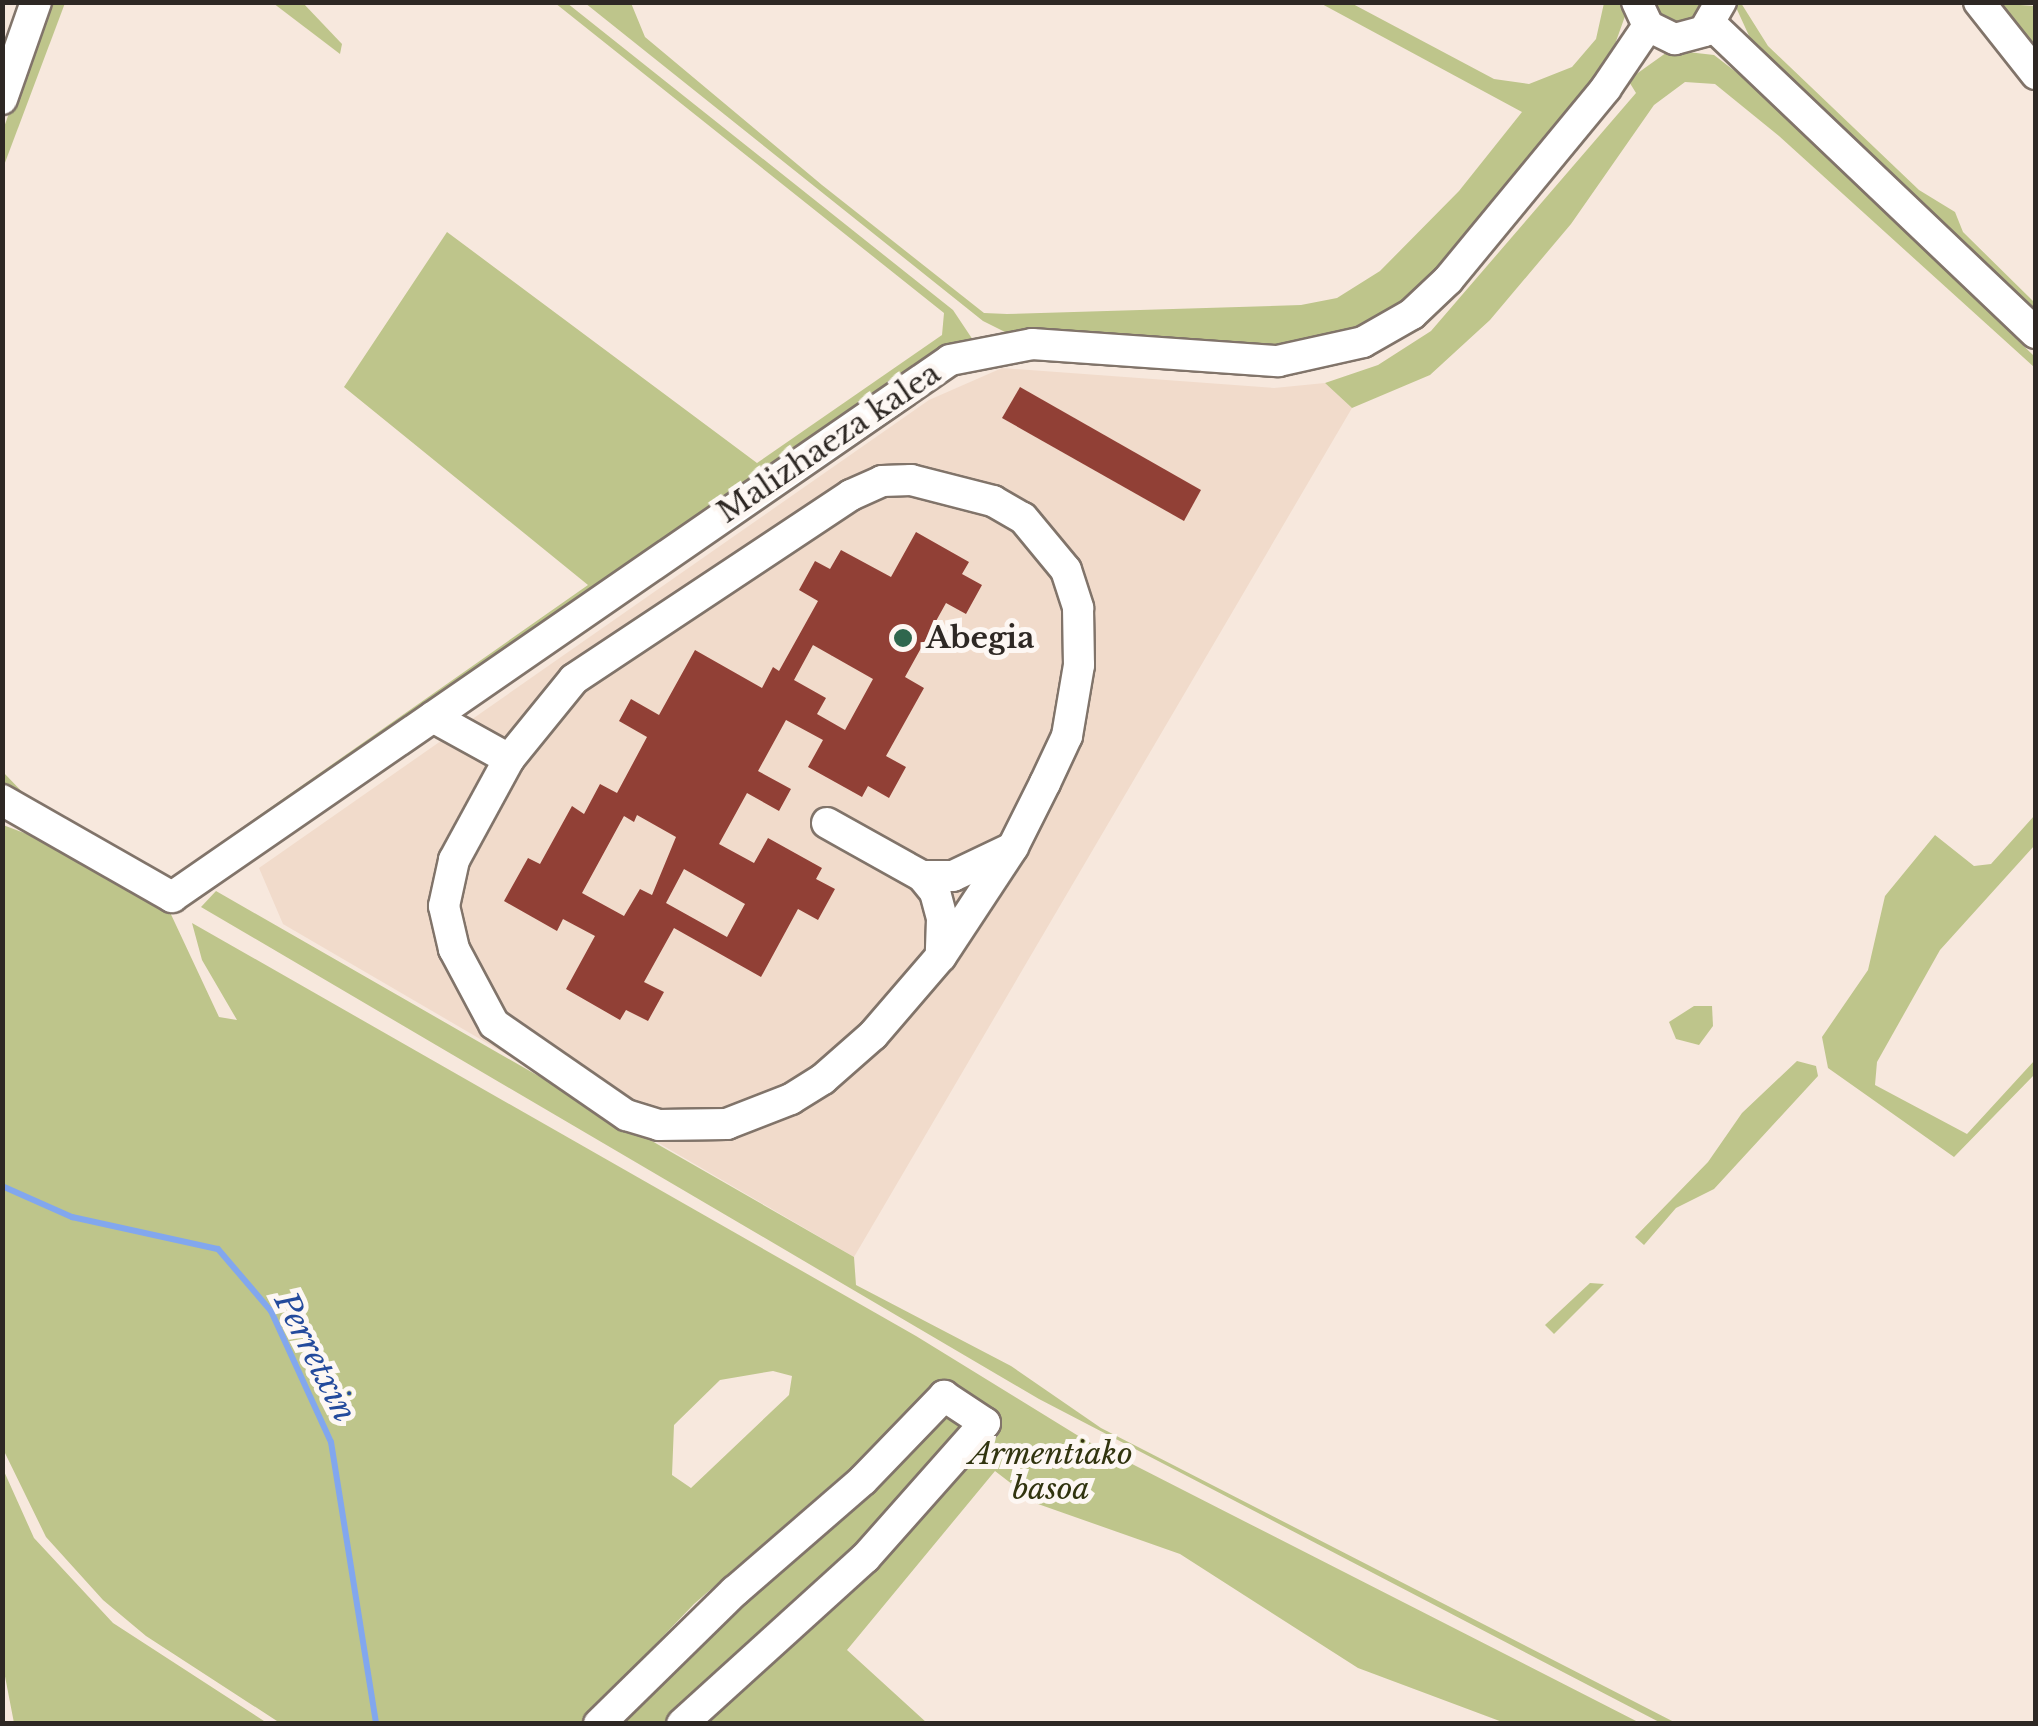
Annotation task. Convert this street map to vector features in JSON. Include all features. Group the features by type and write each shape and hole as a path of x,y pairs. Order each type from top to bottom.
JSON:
{"street":[{"path":"2,99 14,34 36,2"},
{"path":"1978,2 2036,74"},
{"path":"1643,14 1675,39 1716,13 2036,333"},
{"name":"Malizhaeza kalea","path":"2,800 172,898 950,360 1032,344 1278,361 1338,351 1386,330 1448,280 1606,88 1643,14"},
{"path":"912,480 993,502 1046,540 1066,570 1078,608 1079,665 1066,736 1013,848 941,956 873,1035 791,1100 727,1124 692,1128 626,1115 494,1024 454,949 444,906 447,878 509,758 574,678 851,494 882,481 912,480"},
{"path":"524,654 574,678"},
{"path":"434,717 509,758"},
{"path":"2,818 38,820"},
{"path":"827,822 922,876 939,906 941,956"},
{"path":"922,876 977,868 1013,848"},
{"path":"600,1724 735,1591 863,1480 944,1396 984,1423 865,1558 682,1724"}],"shaded area":[{"name":"Abegia","path":"1002,368 1274,388 1325,383 1352,408 854,1257 283,924 259,868 929,400"}],"green space":[{"path":"1713,2 1692,29 1659,22 1649,3"},
{"path":"48,3 65,3 3,168 3,130"},
{"path":"273,3 303,3 342,44 340,54"},
{"path":"555,3 567,3 953,310 973,340 887,385 174,881 138,873 3,793 3,772 30,800 78,833 170,878 588,585 344,387 447,232 757,463 942,335 944,313"},
{"path":"585,3 631,3 645,37 822,185 984,313 1007,314 1301,305 1337,298 1380,271 1459,191 1522,112 1320,3 1351,3 1494,79 1529,84 1572,67 1596,39 1604,3 1629,5 1609,61 1515,183 1412,296 1346,333 1245,350 1005,332 983,321"},
{"path":"1734,3 1741,3 1768,46 1919,190 1955,212 1963,232 2035,303 2035,316 1756,51"},
{"path":"1993,3 2035,6 2035,57"},
{"path":"1670,50 1714,55 1762,92 2036,358 2035,368 1779,136 1715,84 1685,82 1654,105 1571,224 1490,320 1430,375 1352,408 1325,383 1378,365 1431,331 1636,93 1628,80"},
{"path":"2035,815 2035,845 1940,950 1877,1062 1875,1085 1967,1134 2035,1060 2035,1074 1954,1157 1828,1068 1822,1037 1868,970 1885,896 1935,835 1974,866 1991,864"},
{"name":"Armentiako basoa","path":"3,825 72,851 168,908 219,1017 237,1020 202,960 192,923 916,1336 1085,1440 1640,1723 1505,1723 1358,1668 1180,1554 1038,1504 995,1471 847,1650 927,1723 704,1723 841,1602 974,1461 990,1426 940,1390 694,1604 580,1723 280,1723 146,1636 103,1600 46,1537 3,1449","holes":["773,1371 792,1376 789,1395 691,1488 672,1475 674,1425 720,1380"]},
{"path":"216,891 854,1257 856,1285 1011,1366 1101,1428 1676,1723 1661,1723 1039,1399 201,907"},
{"path":"1694,1006 1712,1006 1713,1026 1699,1045 1676,1039 1669,1022"},
{"path":"1797,1061 1816,1066 1818,1076 1714,1189 1676,1208 1644,1245 1635,1237 1708,1162 1742,1113"},
{"path":"1590,1283 1604,1284 1554,1334 1545,1325"},
{"path":"942,1412 966,1430 830,1578 663,1723 617,1724"},
{"path":"3,1469 34,1538 113,1623 267,1723 14,1723 3,1666"}],"building":[{"path":"1020,387 1201,490 1184,521 1002,418"},
{"path":"916,532 969,562 962,574 982,585 966,614 946,603 905,677 924,688 886,756 906,767 889,798 868,786 862,797 808,767 823,740 786,720 758,771 791,789 779,811 747,793 719,844 754,863 768,838 822,868 816,879 835,889 818,920 798,909 761,977 674,928 644,982 664,992 648,1021 626,1010 620,1020 566,989 595,936 563,919 557,931 504,901 528,858 540,864 572,806 584,814 600,784 617,793 647,737 619,721 631,699 659,715 695,650 762,688 773,667 779,671 818,601 799,590 815,561 830,569 841,550 891,577","holes":["813,645 873,679 845,730 817,714 826,698 794,680","637,815 676,837 652,895 640,889 624,916 582,893 624,816 634,822","684,869 745,904 727,937 666,903"]}],"waterway":[{"name":"Perretxin","path":"2,1186 72,1217 218,1249 271,1311 331,1442 376,1724"}],"place":[{"name":"Abegia","path":"903,638"}]}
